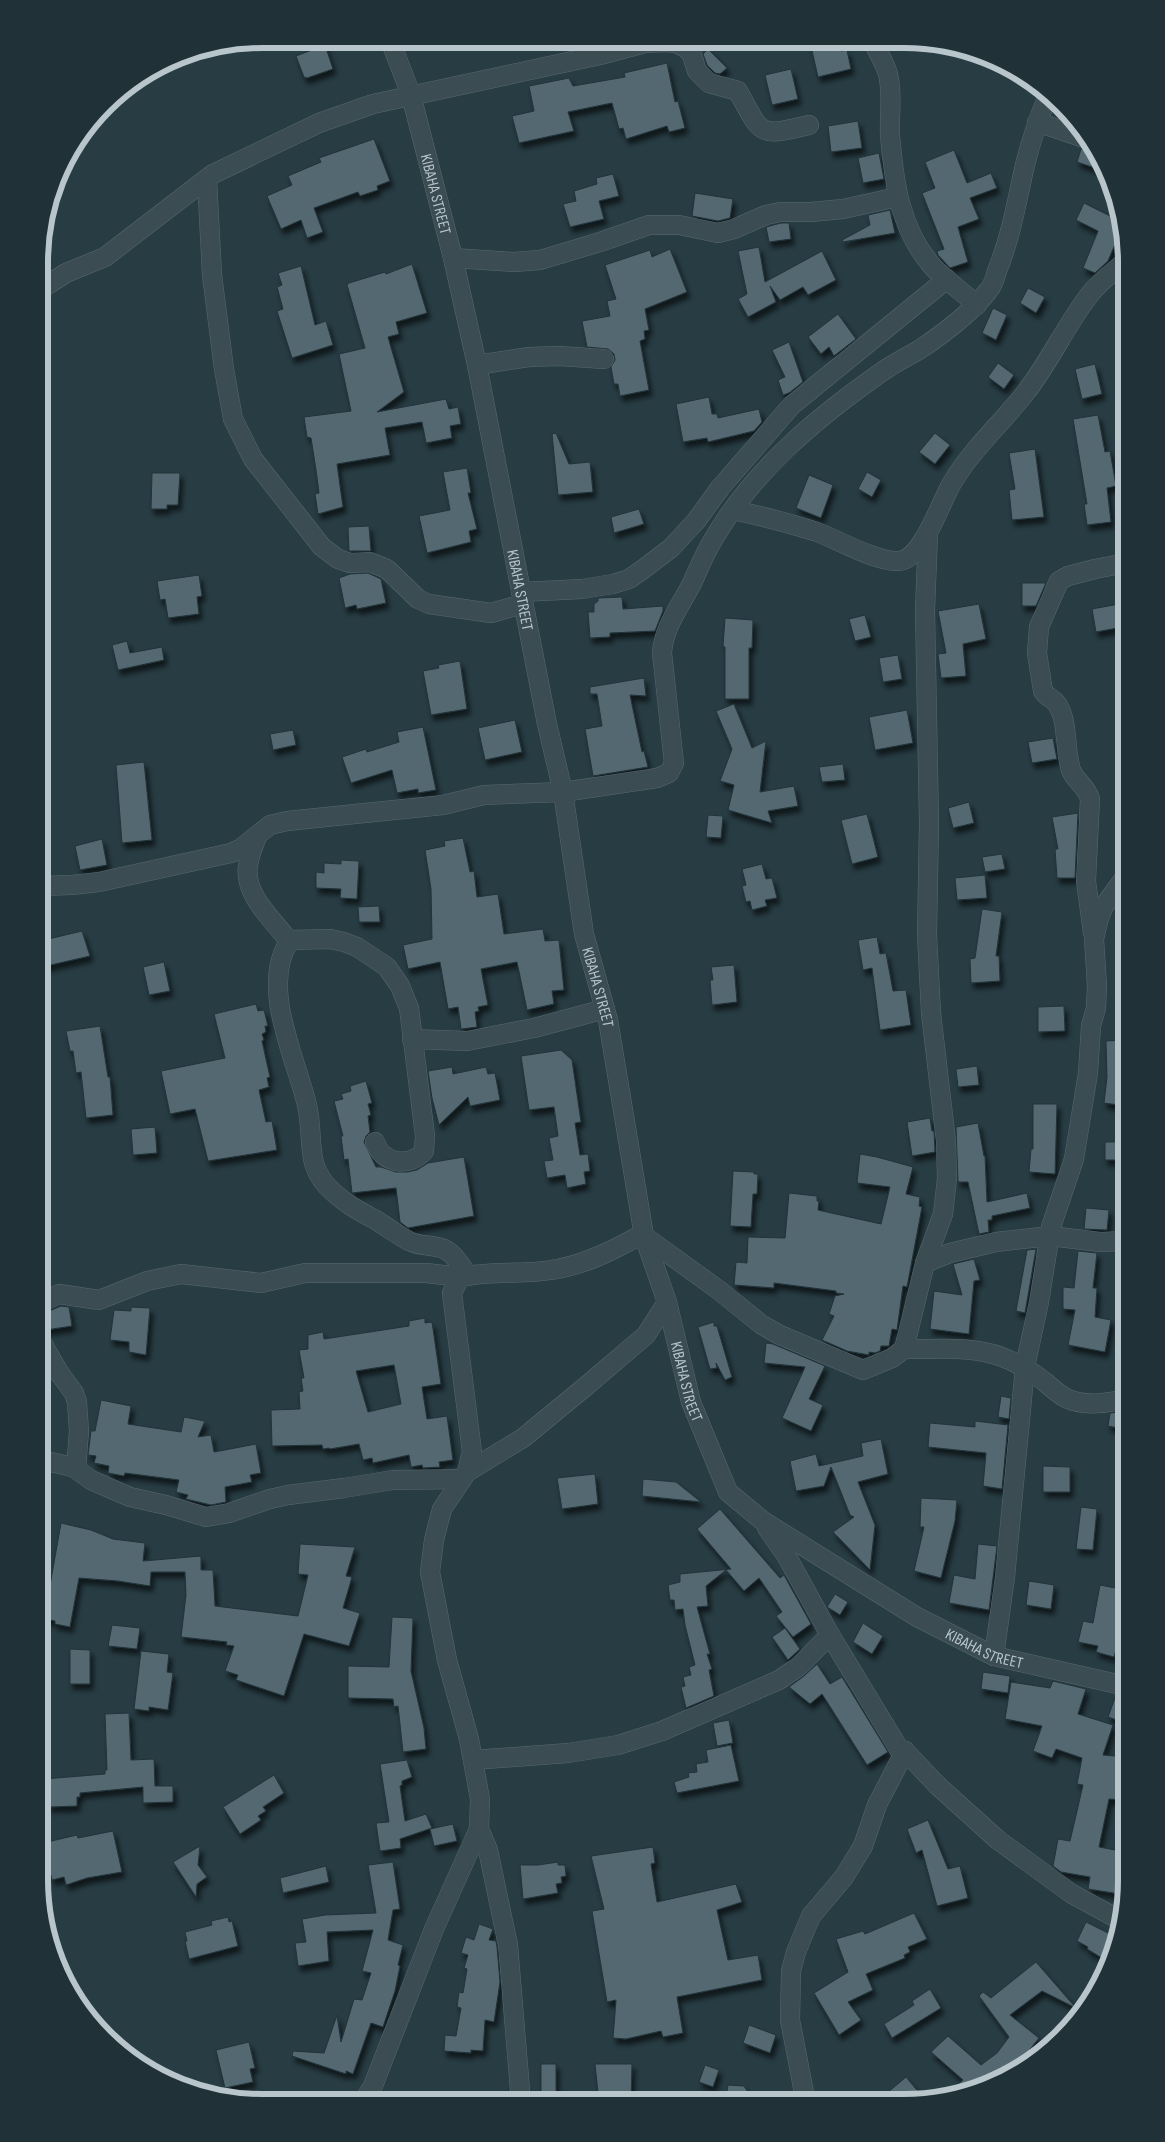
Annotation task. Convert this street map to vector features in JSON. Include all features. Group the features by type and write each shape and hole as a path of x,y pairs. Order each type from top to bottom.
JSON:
{"street":[{"name":"KIBAHA STREET","path":"393,48 411,96 453,258 476,365 563,792 584,934 605,1009 618,1072 641,1236 667,1302 691,1402 728,1492 763,1521 917,1617 994,1656 1118,1684"},
{"path":"48,284 66,273 105,257 213,174 319,123 373,104 600,55 624,48"},
{"path":"686,48 692,55 697,72 709,83 738,91 751,116 762,129 777,133 809,125"},
{"path":"877,48 886,67 890,85 890,134 894,179 910,234 934,268 977,305"},
{"path":"48,886 99,882 214,857 240,849 270,825 287,821 443,805 484,795 563,792 657,778 669,773 674,764 662,653 663,640 665,632 690,588 709,547 733,510 764,471 790,444 830,410 888,367 919,349 977,305 990,289 1016,212 1026,163 1037,122 1046,101"},
{"path":"1037,122 1076,135"},
{"path":"207,179 212,275 224,369 233,419 254,459 322,547 338,559 350,563 370,562 387,570 418,599 429,604 490,612 522,598 613,584 628,579 671,548 696,521 720,488 792,405 947,279"},
{"path":"453,258 514,262 540,260 649,225 679,225 718,233 734,230 745,223 780,212 835,210 898,198"},
{"path":"733,510 776,519 817,532 886,560 899,561 908,559 928,533 950,485 964,462 1025,394 1090,294 1118,268"},
{"path":"476,365 529,357 559,356 604,359"},
{"path":"904,1349 925,1263 943,1214 946,1179 946,1141 931,1013 927,935 929,822 925,610 928,533"},
{"path":"994,1656 1008,1549 1025,1367 1038,1312 1050,1236 1074,1159 1088,1074 1091,1026 1096,1008 1097,986 1094,939 1086,881 1090,799 1088,792 1071,770 1066,739 1057,704 1045,696 1043,691 1037,653 1039,628 1059,581 1068,576 1118,565"},
{"path":"257,836 248,863 247,875 250,887 256,898 290,940"},
{"path":"1094,939 1104,906 1118,885"},
{"path":"290,940 330,939 357,947 387,967 405,996 411,1020 424,1151 414,1159 397,1162 381,1154 375,1142"},
{"path":"290,940 281,956 280,996 290,1051 308,1110 311,1154 318,1173 332,1192 351,1207 412,1243 446,1250 458,1262 465,1277"},
{"path":"412,1039 467,1041 534,1028 605,1009"},
{"path":"48,1299 59,1294 99,1300 138,1284 180,1274 261,1283 305,1273 426,1273 465,1277 550,1270 571,1266 616,1249 641,1236 728,1296 762,1325 780,1335 863,1370 892,1358 904,1349 979,1351 1001,1356 1025,1367 1065,1398 1089,1404 1118,1400"},
{"path":"925,1263 950,1253 996,1242 1050,1236 1100,1242 1118,1241"},
{"path":"368,2094 434,1929 479,1829 480,1799 473,1760 448,1660 430,1572 434,1540 442,1509 464,1475 472,1452 452,1302 456,1285 465,1277"},
{"path":"48,1462 76,1469 91,1480 130,1497 206,1517 229,1513 288,1495 393,1480 464,1475 523,1438 585,1387 646,1334 667,1302"},
{"path":"48,1353 74,1393 77,1402 76,1469"},
{"path":"763,1521 786,1554 830,1636 899,1749 905,1751 937,1784 998,1840 1072,1894 1114,1917"},
{"path":"473,1760 568,1753 618,1745 662,1731 779,1680 803,1662 830,1636"},
{"path":"804,2094 790,2020 791,1971 796,1952 811,1916 844,1877 863,1846 877,1805 905,1751"},
{"path":"479,1829 488,1850 508,1945 520,2094"}],"building":[{"path":"317,48 326,48 333,69 307,78 304,77 296,56"},
{"path":"811,48 840,48 841,51 847,50 851,69 818,77"},
{"path":"708,49 727,68 720,74 715,73 707,65 703,54"},
{"path":"667,63 675,102 678,101 685,128 669,132 667,126 626,139 623,128 619,129 612,103 568,112 574,131 519,143 512,116 534,111 529,86 569,78 573,86 625,77 624,73"},
{"path":"791,69 798,99 772,105 765,75"},
{"path":"858,121 862,148 831,152 828,126"},
{"path":"374,139 390,181 377,186 378,190 360,196 358,192 314,208 323,232 307,238 301,220 281,229 267,196 292,185 288,176 321,162 319,158"},
{"path":"1081,149 1085,149 1095,168 1077,162"},
{"path":"954,150 967,183 991,173 997,188 970,198 979,219 958,227 968,262 950,268 938,255 937,251 944,249 922,193 935,188 925,162"},
{"path":"879,153 884,179 863,183 858,158"},
{"path":"613,174 619,196 599,201 604,219 570,227 563,204 576,201 574,191 597,184 596,178"},
{"path":"695,193 733,199 730,218 718,221 692,216"},
{"path":"1084,203 1112,217 1117,242 1108,261 1095,273 1083,268 1098,231 1076,220"},
{"path":"890,210 895,233 843,242 842,240 870,225 868,215"},
{"path":"789,223 791,239 769,242 766,227"},
{"path":"759,247 765,282 822,251 836,280 808,295 803,287 780,300 770,286 776,302 748,317 738,299 747,294 738,251"},
{"path":"670,249 687,292 645,309 649,330 644,331 645,339 640,341 649,390 620,396 618,384 614,384 611,367 615,360 614,354 608,349 587,347 582,321 610,316 607,301 616,299 605,265 650,250 652,257"},
{"path":"412,264 427,313 396,322 399,334 388,337 404,392 377,412 446,399 449,409 458,407 461,424 450,426 452,438 426,443 422,422 385,428 390,455 337,464 343,507 318,514 315,494 319,493 316,470 311,438 307,437 304,417 351,411 339,354 365,348 347,285 385,272 386,274"},
{"path":"301,266 315,325 326,321 333,345 292,358 277,311 283,309 277,287 282,285 278,273"},
{"path":"1028,288 1045,297 1036,313 1020,303"},
{"path":"993,308 1007,315 996,340 982,333"},
{"path":"838,314 856,339 834,356 829,347 821,354 808,337"},
{"path":"789,342 803,382 789,393 783,395 778,380 785,377 772,350"},
{"path":"998,363 1014,375 1004,389 988,377"},
{"path":"1095,364 1102,394 1082,399 1075,369"},
{"path":"709,397 712,414 717,414 718,418 759,409 762,422 754,431 708,442 707,438 683,442 676,404"},
{"path":"1098,415 1105,452 1110,451 1116,486 1107,488 1111,522 1087,525 1084,504 1087,504 1073,419"},
{"path":"556,433 569,464 590,462 593,492 558,495 552,434"},
{"path":"935,433 950,445 935,464 919,452"},
{"path":"1035,449 1044,517 1012,520 1009,490 1015,489 1009,453"},
{"path":"467,468 471,493 468,493 477,529 469,531 471,542 427,553 419,516 450,510 443,472"},
{"path":"867,472 881,480 872,497 858,489"},
{"path":"152,473 180,473 178,505 167,505 167,509 151,509"},
{"path":"809,475 833,485 821,518 796,508"},
{"path":"639,509 644,524 614,533 611,517"},
{"path":"369,526 371,551 349,551 348,527"},
{"path":"368,573 381,579 386,603 357,609 356,605 345,608 339,578 350,574"},
{"path":"199,575 202,596 197,597 199,614 168,618 165,599 160,600 157,581"},
{"path":"1022,583 1046,583 1036,606 1022,606"},
{"path":"622,597 623,609 663,606 663,611 655,631 610,633 610,637 590,638 588,612 594,612 594,604 598,601 598,598"},
{"path":"979,604 986,639 963,644 966,676 941,678 938,654 946,653 938,611"},
{"path":"1118,604 1118,628 1096,632 1092,609"},
{"path":"865,615 871,637 855,641 849,619"},
{"path":"725,618 753,620 752,648 749,648 749,699 725,699 725,647 723,646"},
{"path":"127,641 130,653 162,647 164,660 118,670 112,645"},
{"path":"898,655 902,679 883,682 879,658"},
{"path":"460,661 467,709 431,715 423,671 439,668 438,665"},
{"path":"644,678 646,696 630,695 642,752 644,751 648,767 593,776 585,729 602,726 597,694 590,694 590,687"},
{"path":"734,704 752,748 766,741 760,792 794,786 798,806 768,811 772,823 728,810 734,785 720,781 732,749 716,711"},
{"path":"907,710 913,743 875,750 869,717"},
{"path":"515,720 522,752 485,760 478,728"},
{"path":"423,727 436,790 418,793 418,789 397,793 392,770 351,783 342,757 366,749 367,752 399,742 397,732"},
{"path":"293,730 296,745 273,750 270,734"},
{"path":"1053,738 1057,759 1032,763 1028,742"},
{"path":"144,762 152,840 122,843 116,765"},
{"path":"843,764 845,780 822,782 819,767"},
{"path":"969,802 974,823 953,828 948,808"},
{"path":"1078,813 1075,878 1057,878 1055,849 1058,849 1052,817"},
{"path":"867,814 878,857 852,864 841,820"},
{"path":"708,815 723,816 721,838 706,837"},
{"path":"463,838 470,872 474,871 477,897 498,894 504,934 543,929 545,941 559,940 564,990 552,991 554,1004 527,1010 517,962 481,969 488,1005 478,1007 479,1011 475,1012 477,1027 461,1029 458,1007 448,1009 440,962 408,969 403,945 432,939 431,889 425,850 445,846 444,841"},
{"path":"102,839 107,865 80,870 75,846"},
{"path":"1002,854 1005,869 985,872 982,857"},
{"path":"341,860 359,861 357,899 340,898 341,889 316,888 316,872 324,873 324,863 341,864"},
{"path":"762,864 766,879 772,878 777,898 765,900 767,906 752,910 750,901 746,902 742,886 746,885 742,869"},
{"path":"985,875 987,898 957,900 955,878"},
{"path":"379,906 380,922 359,922 358,907"},
{"path":"982,909 1002,912 996,956 999,956 1000,981 971,983 970,959 975,958"},
{"path":"82,931 90,956 48,966 48,939"},
{"path":"877,937 880,954 886,953 893,991 906,990 911,1025 880,1030 872,968 863,970 858,940"},
{"path":"164,962 170,991 149,995 143,967"},
{"path":"734,965 737,1002 712,1005 710,980 713,980 711,967"},
{"path":"256,1004 258,1011 264,1010 268,1026 265,1026 266,1032 262,1034 264,1040 262,1041 270,1077 267,1078 269,1087 259,1090 266,1122 272,1121 277,1150 208,1161 195,1109 170,1114 161,1071 225,1058 214,1014"},
{"path":"1064,1006 1065,1031 1038,1032 1038,1007"},
{"path":"100,1026 108,1077 110,1077 113,1115 86,1118 81,1072 76,1073 73,1051 70,1051 66,1031"},
{"path":"1118,1040 1118,1105 1104,1103 1107,1077 1106,1041"},
{"path":"561,1050 572,1060 581,1122 575,1123 580,1155 588,1154 590,1171 584,1172 586,1184 567,1188 565,1175 547,1178 544,1161 553,1160 549,1138 558,1136 554,1107 529,1110 521,1056"},
{"path":"977,1066 979,1085 958,1087 956,1069"},
{"path":"452,1067 453,1074 486,1067 488,1074 495,1073 500,1100 470,1106 468,1097 439,1125 428,1071"},
{"path":"366,1081 372,1103 368,1104 371,1115 368,1116 370,1132 364,1142 376,1167 396,1172 407,1172 417,1170 428,1163 464,1157 474,1216 408,1228 400,1222 396,1188 352,1193 348,1159 344,1160 341,1136 343,1136 334,1101 343,1099 341,1094 351,1091 350,1086"},
{"path":"1033,1104 1057,1104 1055,1174 1029,1172 1031,1149 1033,1149"},
{"path":"930,1118 932,1131 934,1131 935,1152 912,1156 907,1122"},
{"path":"978,1123 985,1156 987,1202 1027,1193 1030,1208 992,1216 992,1220 988,1220 989,1232 979,1234 968,1182 958,1182 956,1127"},
{"path":"155,1127 157,1153 133,1155 131,1129"},
{"path":"1105,1142 1118,1142 1118,1160 1105,1160"},
{"path":"860,1154 913,1167 906,1194 920,1197 919,1206 922,1207 907,1287 903,1286 897,1330 892,1329 889,1346 881,1346 880,1351 875,1353 869,1352 869,1355 847,1351 822,1340 834,1316 829,1314 835,1296 844,1294 836,1293 836,1291 774,1283 774,1288 734,1285 736,1262 747,1263 748,1237 785,1238 789,1193 817,1196 817,1201 819,1201 818,1210 881,1224 890,1187 857,1183"},
{"path":"733,1171 754,1172 754,1174 758,1174 757,1194 753,1194 751,1227 730,1226"},
{"path":"1086,1208 1109,1210 1107,1230 1084,1229"},
{"path":"1036,1249 1025,1313 1016,1311 1027,1250"},
{"path":"1078,1251 1097,1253 1093,1288 1097,1288 1095,1317 1111,1320 1105,1352 1068,1345 1075,1310 1063,1309 1063,1287 1074,1288"},
{"path":"974,1259 980,1280 974,1281 969,1334 930,1329 934,1291 962,1295 953,1264"},
{"path":"61,1306 69,1307 72,1326 48,1330 48,1311"},
{"path":"131,1307 150,1308 146,1355 129,1352 129,1342 110,1340 114,1310 131,1311"},
{"path":"425,1318 425,1323 432,1322 441,1384 422,1387 427,1419 447,1416 453,1460 439,1462 440,1467 423,1468 422,1465 411,1467 409,1455 373,1463 372,1458 363,1460 359,1444 330,1449 323,1449 322,1445 272,1446 271,1410 300,1409 299,1392 303,1391 301,1378 304,1378 299,1350 308,1349 308,1335 323,1332 324,1339 409,1326 409,1321","holes":["394,1365 401,1404 368,1412 356,1371"]},
{"path":"714,1322 714,1326 717,1326 732,1377 725,1380 716,1363 717,1368 710,1369 698,1327"},
{"path":"766,1343 773,1344 825,1366 809,1399 823,1405 811,1431 782,1418 805,1367 764,1363"},
{"path":"1001,1396 1011,1398 1009,1419 998,1417"},
{"path":"101,1400 131,1406 128,1424 181,1432 184,1417 205,1421 198,1437 211,1435 214,1452 256,1444 261,1473 250,1475 252,1482 225,1487 226,1502 211,1505 186,1499 188,1495 176,1492 179,1480 125,1473 124,1476 108,1473 109,1466 94,1463 96,1456 88,1455 91,1431 95,1431"},
{"path":"1118,1412 1118,1428 1108,1426 1110,1413"},
{"path":"975,1421 1008,1425 1002,1489 983,1486 986,1453 928,1447 930,1423 975,1427"},
{"path":"881,1439 888,1474 858,1482 875,1525 870,1570 833,1532 854,1517 850,1515 831,1467 824,1486 796,1491 790,1461 816,1454 819,1466 863,1456 861,1443"},
{"path":"1043,1466 1070,1467 1070,1492 1043,1492"},
{"path":"595,1474 598,1504 562,1509 557,1478"},
{"path":"643,1479 676,1482 701,1502 642,1496"},
{"path":"921,1498 957,1500 955,1521 941,1578 914,1571 924,1527 920,1527"},
{"path":"1081,1507 1097,1509 1093,1550 1076,1549"},
{"path":"720,1509 780,1578 784,1575 811,1624 793,1637 776,1616 782,1612 759,1578 744,1591 726,1570 706,1586 708,1606 697,1607 710,1654 707,1654 712,1669 709,1670 714,1696 686,1708 681,1687 685,1686 683,1677 691,1675 689,1667 695,1665 683,1609 675,1610 674,1600 670,1600 668,1585 680,1582 680,1574 731,1569 697,1529"},
{"path":"61,1523 91,1530 113,1539 145,1543 143,1561 201,1556 201,1570 213,1570 215,1606 298,1616 308,1575 298,1574 300,1544 355,1547 346,1576 352,1577 343,1608 360,1613 349,1646 304,1634 284,1696 236,1680 238,1675 225,1671 234,1646 226,1645 227,1642 181,1637 186,1595 185,1572 151,1572 150,1586 79,1578 70,1627 55,1624 55,1621 48,1620 48,1596"},
{"path":"978,1544 997,1546 989,1610 949,1603 954,1575 975,1579"},
{"path":"1029,1581 1054,1585 1051,1609 1026,1605"},
{"path":"1100,1585 1118,1588 1118,1651 1116,1650 1114,1657 1096,1652 1098,1646 1078,1642 1083,1621 1093,1623"},
{"path":"835,1594 848,1602 840,1615 827,1607"},
{"path":"392,1617 413,1618 411,1671 424,1728 426,1749 403,1752 398,1706 394,1707 393,1699 348,1698 348,1666 389,1667"},
{"path":"863,1623 883,1636 872,1654 853,1642"},
{"path":"112,1625 140,1628 137,1649 108,1646"},
{"path":"785,1628 800,1649 788,1660 772,1637"},
{"path":"70,1649 90,1650 90,1684 70,1684"},
{"path":"141,1651 169,1654 167,1672 173,1673 168,1710 149,1707 149,1711 134,1709"},
{"path":"817,1664 830,1684 842,1677 888,1752 867,1765 822,1694 810,1704 789,1687"},
{"path":"983,1672 1010,1676 1008,1693 981,1689"},
{"path":"1053,1681 1086,1689 1078,1714 1113,1725 1103,1755 1118,1756 1118,1800 1109,1799 1099,1847 1118,1851 1117,1894 1088,1889 1090,1877 1061,1872 1053,1866 1058,1839 1070,1841 1083,1785 1077,1784 1082,1758 1056,1749 1052,1758 1033,1751 1042,1726 1005,1719 1011,1682 1050,1688"},
{"path":"1116,1695 1118,1695 1118,1720 1108,1717"},
{"path":"129,1713 131,1760 154,1759 155,1786 173,1786 173,1802 143,1803 143,1787 80,1793 80,1797 77,1797 77,1806 49,1807 48,1779 105,1774 105,1770 107,1770 105,1714"},
{"path":"729,1720 733,1743 717,1746 713,1723"},
{"path":"731,1745 739,1781 677,1793 674,1782 689,1777 688,1773 697,1772 696,1764 708,1762 706,1750"},
{"path":"407,1760 412,1777 402,1781 400,1786 405,1821 426,1814 432,1828 400,1839 401,1848 380,1851 376,1823 389,1822 380,1764"},
{"path":"274,1775 284,1793 263,1807 266,1811 258,1816 261,1820 240,1834 223,1807"},
{"path":"928,1820 948,1869 960,1866 968,1898 937,1906 922,1850 916,1853 907,1829"},
{"path":"453,1824 457,1841 434,1846 430,1829"},
{"path":"113,1831 122,1872 87,1878 66,1885 64,1877 52,1880 48,1864 48,1842 77,1835 78,1838"},
{"path":"200,1846 198,1865 207,1877 197,1884 196,1897 173,1862"},
{"path":"653,1847 655,1863 651,1864 657,1902 736,1884 742,1902 717,1910 728,1960 758,1955 762,1980 677,1997 683,2033 663,2037 661,2031 626,2039 613,2038 616,2000 607,2002 592,1911 604,1909 591,1856"},
{"path":"393,1862 400,1909 393,1910 388,1940 403,1945 395,1991 383,2027 371,2023 353,2074 346,2071 346,2074 292,2056 293,2051 324,2053 337,2015 341,2042 354,1999 362,2000 371,1973 362,1971 373,1930 327,1932 329,1961 298,1966 295,1943 306,1942 302,1919 325,1915 376,1913 368,1865"},
{"path":"558,1862 558,1865 565,1865 566,1876 561,1877 562,1883 556,1884 558,1893 523,1899 520,1865"},
{"path":"326,1866 329,1882 283,1893 280,1878"},
{"path":"914,1913 927,1939 908,1947 910,1952 904,1955 905,1958 866,1974 873,1990 848,2002 861,2020 839,2035 814,1993 848,1972 836,1939 863,1931 865,1934"},
{"path":"228,1917 229,1922 232,1921 238,1946 189,1959 185,1932 212,1925 211,1921"},
{"path":"1086,1922 1110,1934 1102,1958 1077,1941"},
{"path":"479,1924 493,1929 489,1940 496,1941 497,1947 500,1982 494,2022 485,2020 483,2051 471,2050 471,2053 444,2051 445,2035 456,2036 461,2008 457,2007 459,1992 463,1993 467,1969 464,1968 468,1955 461,1953 466,1937 474,1940"},
{"path":"1036,1962 1075,2007 1042,1991 1010,2015 1039,2038 1024,2056 985,2078 953,2088 963,2080 931,2052 948,2036 981,2065 997,2053 1009,2037 979,1996 983,1992 991,1998"},
{"path":"930,1989 941,2008 892,2038 884,2024 914,2005 912,2001"},
{"path":"749,2025 776,2035 770,2053 743,2043"},
{"path":"249,2042 255,2068 250,2069 253,2082 225,2088 216,2050"},
{"path":"541,2064 556,2064 556,2093 541,2093"},
{"path":"595,2064 632,2064 631,2094 598,2094"},
{"path":"705,2065 719,2070 713,2087 699,2082"},
{"path":"906,2077 920,2094 888,2094"},
{"path":"728,2085 744,2086 749,2094 726,2094"}]}
